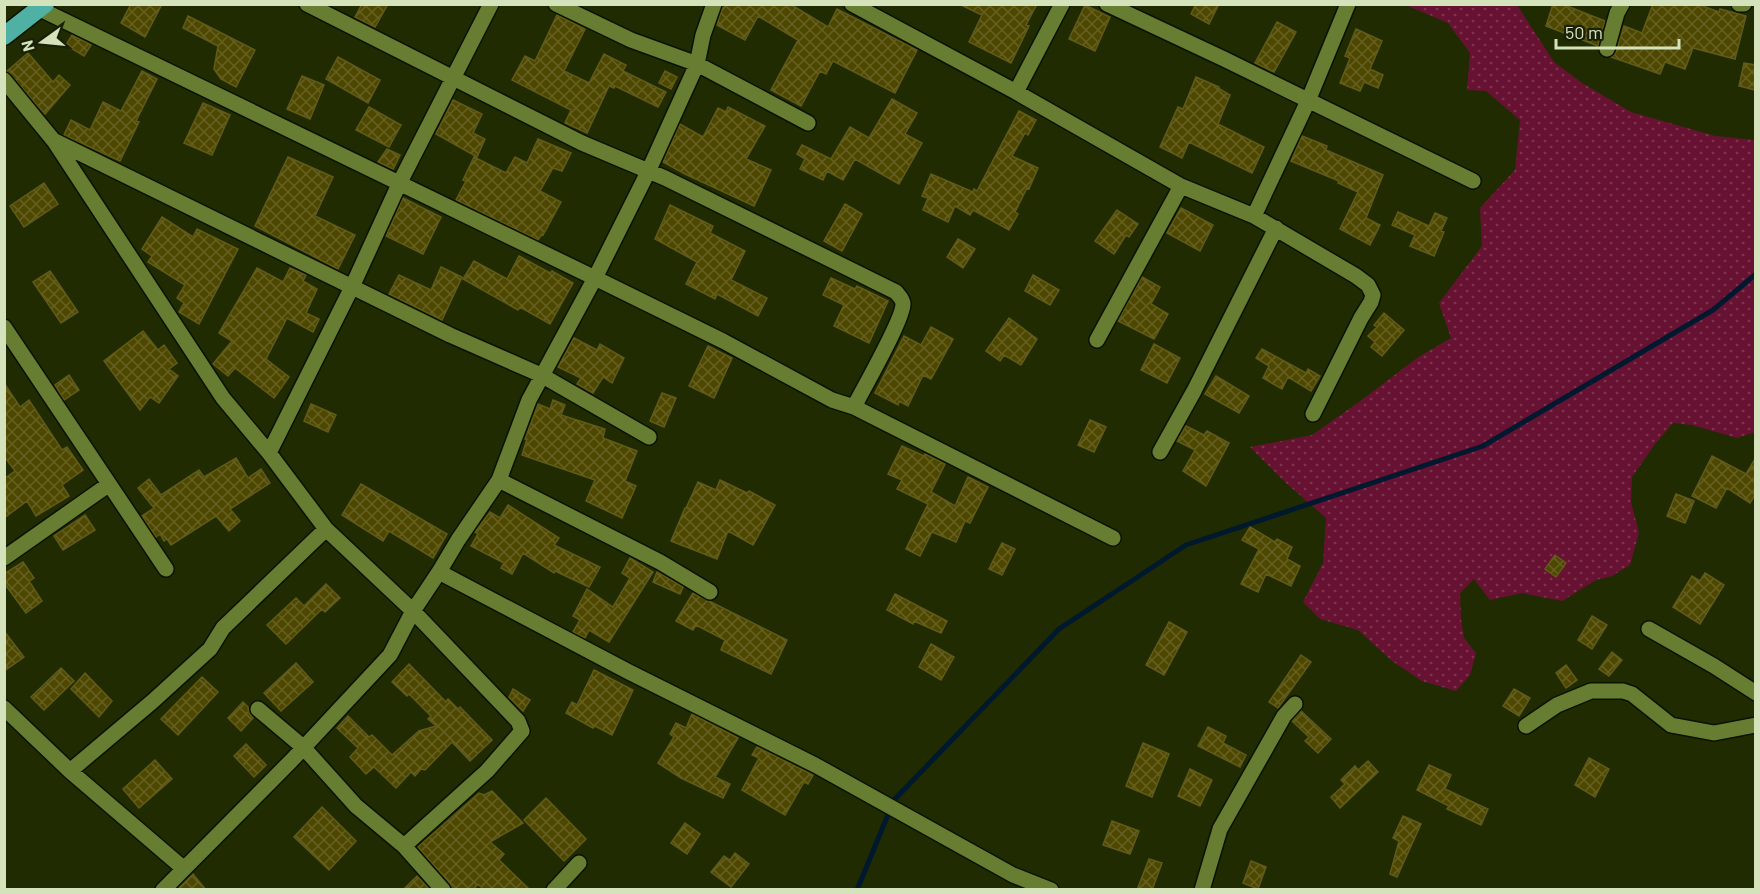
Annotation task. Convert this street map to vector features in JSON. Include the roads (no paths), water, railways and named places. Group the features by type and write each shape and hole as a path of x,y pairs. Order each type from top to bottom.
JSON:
{"highway":[{"path":"4,36 42,7"}],"street":[{"path":"307,4 582,143 665,178 896,292 903,307 894,330 854,407"},
{"path":"269,453 352,287 400,182 491,4"},
{"path":"556,4 631,40 697,64 808,123"},
{"path":"163,890 390,655 413,611 499,480 529,399 595,278 648,172 697,64 714,4"},
{"path":"852,4 1016,92 1181,186 1254,216 1368,285 1373,295 1371,302 1313,414"},
{"path":"1016,92 1062,4"},
{"path":"1107,4 1224,58 1473,181"},
{"path":"1254,216 1308,101 1348,4"},
{"path":"1607,49 1617,13 1622,4"},
{"path":"1739,4 1744,4"},
{"path":"42,7 723,341 832,400 854,407 1113,538"},
{"path":"4,80 54,141 223,398 269,453 326,529 413,611 519,721 522,731 487,771 404,846"},
{"path":"54,141 450,335 541,375 649,437"},
{"path":"1097,340 1181,186"},
{"path":"1160,452 1194,391 1276,228"},
{"path":"4,327 166,569"},
{"path":"499,480 660,562 710,592"},
{"path":"4,558 108,484"},
{"path":"69,771 153,701 210,649 223,628 326,529"},
{"path":"439,572 629,672 815,765 1013,875 1052,890"},
{"path":"1648,629 1714,666 1755,693"},
{"path":"1526,726 1557,705 1591,691 1623,691 1632,694 1671,725 1713,733 1755,725"},
{"path":"1202,890 1221,829 1284,716 1295,704"},
{"path":"4,708 69,771 183,868"},
{"path":"258,709 303,747 356,806 404,846 443,890"},
{"path":"554,890 579,863"}],"waterway":[{"path":"857,890 894,800 1059,629 1186,545 1483,446 1713,310 1756,274"}]}
